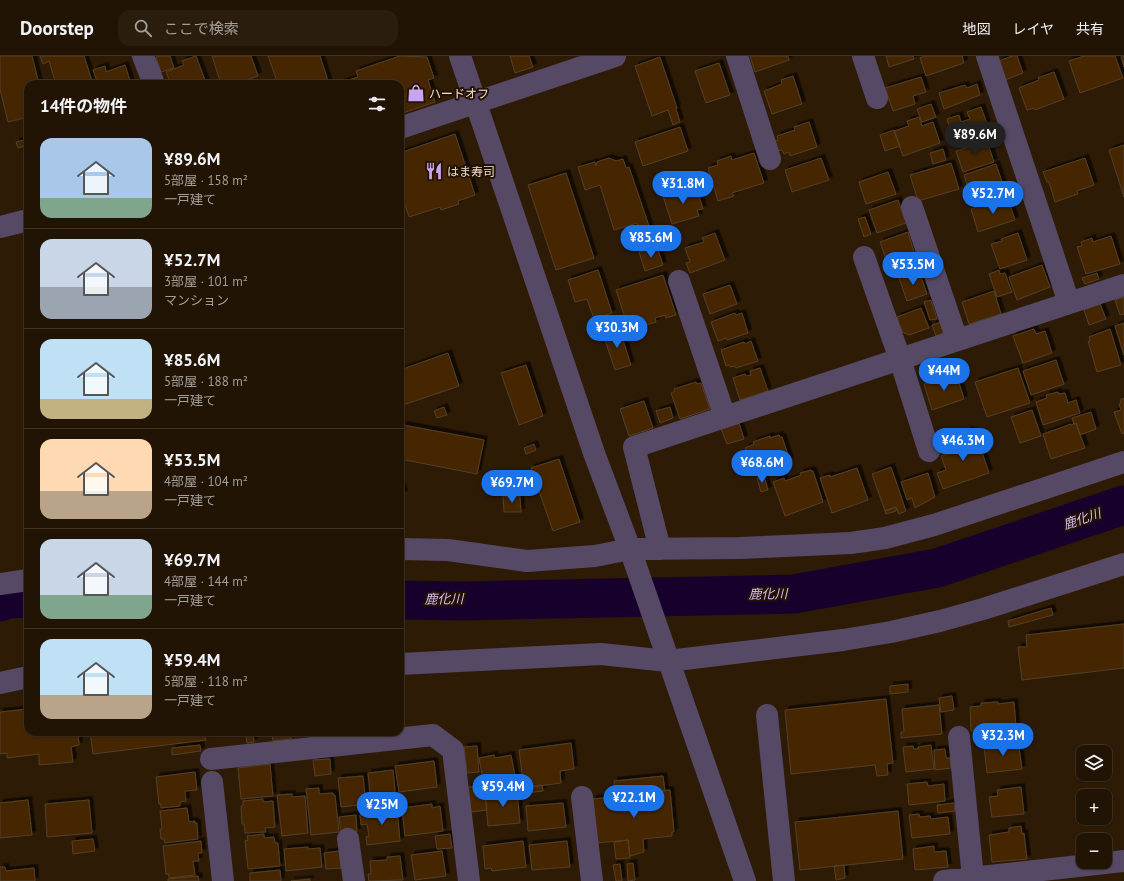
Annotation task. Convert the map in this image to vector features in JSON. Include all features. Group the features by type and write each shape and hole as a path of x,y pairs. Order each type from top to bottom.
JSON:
{"street":[{"path":"143,56 152,80"},
{"path":"460,56 594,453 631,553 745,881"},
{"path":"736,56 770,159"},
{"path":"863,56 877,98"},
{"path":"987,56 1069,303"},
{"path":"404,127 609,57"},
{"path":"912,207 957,340"},
{"path":"0,228 24,221"},
{"path":"864,257 900,359 929,451"},
{"path":"678,281 725,416"},
{"path":"660,549 634,446 1124,285"},
{"path":"404,549 448,550 527,561 631,553 660,549 740,548 852,543 886,538 934,525 1124,462"},
{"path":"404,664 601,654 668,661 843,640 940,621 983,609 1124,564"},
{"path":"0,584 24,581"},
{"path":"0,683 24,678"},
{"path":"767,715 784,881"},
{"path":"211,759 433,735 453,750 469,881"},
{"path":"959,737 974,878"},
{"path":"212,782 223,881"},
{"path":"582,798 592,881"},
{"path":"348,839 354,881"},
{"path":"944,881 1124,861"}],"building":[{"path":"0,56 32,56 38,80 24,80 24,118 8,122 0,89"},
{"path":"40,56 84,56 92,80 55,80 49,61 43,64"},
{"path":"170,56 174,68 161,72 156,57"},
{"path":"196,56 205,80 169,80 166,72 184,65 182,61"},
{"path":"212,56 251,56 258,76 246,80 220,80"},
{"path":"268,56 320,56 328,80 277,80"},
{"name":"ハードオフ","path":"400,56 427,57 434,78 428,80 435,102 404,113 404,80 349,80 358,77 356,71"},
{"path":"510,56 529,56 533,67 515,73"},
{"path":"750,56 788,56 789,60 755,72"},
{"path":"886,56 913,56 914,59 889,67"},
{"path":"925,56 962,56 964,63 926,76 920,58"},
{"path":"1012,56 1017,56 1023,73 1005,80 999,61"},
{"path":"1084,56 1115,56 1123,78 1080,93 1069,61"},
{"path":"1124,56 1124,67 1121,57"},
{"path":"660,57 677,108 680,122 673,125 668,110 652,116 635,66"},
{"path":"719,63 730,95 706,103 695,71"},
{"path":"125,65 130,80 97,80 93,70 105,66 106,72"},
{"path":"1054,72 1064,99 1035,110 1034,108 1027,110 1019,88"},
{"path":"793,76 802,104 772,114 764,91 782,84 781,80"},
{"path":"921,77 926,92 913,96 915,104 893,111 885,88"},
{"path":"977,84 980,95 944,109 939,93 965,85 967,88"},
{"path":"931,104 936,117 922,122 917,109"},
{"path":"981,107 987,124 952,135 947,119 959,115 961,122 970,119 967,112"},
{"path":"919,117 922,126 933,122 940,143 903,156 894,131 909,126 907,121"},
{"path":"809,122 817,147 790,156 789,152 784,154 782,150 778,151 775,141 778,140 777,136 795,130 794,127"},
{"path":"680,127 688,151 643,166 635,142"},
{"path":"894,130 900,146 885,151 880,135"},
{"name":"はま寿司","path":"455,134 475,195 458,201 459,204 441,210 440,207 409,217 404,201 404,152"},
{"path":"24,140 24,146 18,148 16,142"},
{"path":"987,141 994,162 963,172 956,151"},
{"path":"1124,145 1124,197 1109,150"},
{"path":"943,149 946,160 933,164 930,153"},
{"path":"754,153 764,183 732,193 734,196 718,201 708,168 718,165 717,161 731,156 732,160"},
{"path":"609,158 616,161 623,159 626,168 629,167 651,232 641,235 637,223 614,230 600,185 585,190 578,167 595,162 596,166 597,162"},
{"path":"821,158 829,180 792,192 785,170"},
{"path":"1085,158 1094,185 1077,191 1078,194 1055,202 1049,182 1047,182 1043,172"},
{"path":"951,163 959,189 918,201 910,175"},
{"path":"996,164 1003,185 971,196 964,175"},
{"path":"888,172 896,194 866,204 859,182"},
{"path":"566,173 594,258 556,270 528,185"},
{"path":"696,186 703,209 697,210 699,216 672,224 663,196"},
{"path":"1008,199 1015,220 978,232 971,209 985,204 985,207"},
{"path":"898,200 906,223 877,233 869,210"},
{"path":"865,217 871,234 864,237 858,219"},
{"path":"908,232 914,252 887,262 880,242"},
{"path":"715,233 725,260 690,273 686,263 690,262 685,248 704,242 702,238"},
{"path":"1018,233 1027,260 1000,269 991,244 1002,241 1001,239"},
{"path":"1111,236 1120,264 1086,274 1077,247 1082,246 1081,242 1092,238 1093,242"},
{"path":"657,247 663,265 645,271 639,252"},
{"path":"1042,265 1050,287 1017,300 1009,277"},
{"path":"598,270 612,313 594,319 587,299 575,302 568,280"},
{"path":"999,270 1000,274 1005,273 1012,292 997,297 989,274"},
{"path":"919,271 927,294 907,301 899,278"},
{"path":"1097,273 1099,279 1085,284 1082,278"},
{"path":"663,275 676,315 666,318 665,315 655,318 656,322 629,330 616,290"},
{"path":"730,285 737,304 710,314 703,294"},
{"path":"994,291 1001,314 969,324 962,302"},
{"path":"1124,297 1124,314 1120,315 1115,300"},
{"path":"931,300 937,319 930,320 924,302"},
{"path":"1100,304 1106,319 1089,325 1084,310"},
{"path":"921,308 929,328 909,335 902,332 897,317"},
{"path":"735,313 736,315 742,313 748,333 727,340 726,338 718,341 711,322"},
{"path":"941,322 944,333 936,336 932,325"},
{"path":"1124,323 1124,355 1115,326"},
{"path":"619,328 631,365 615,370 603,334"},
{"path":"1034,329 1036,334 1045,331 1052,353 1023,363 1013,336"},
{"path":"1110,329 1121,365 1097,372 1088,341 1090,341 1089,337"},
{"path":"751,341 758,361 736,368 735,366 726,366 721,350"},
{"path":"448,353 459,386 404,405 404,369"},
{"path":"1056,360 1064,384 1031,395 1023,371"},
{"path":"526,365 543,416 519,425 501,373"},
{"path":"760,368 768,391 740,400 733,378 745,374 746,376 751,375 750,371"},
{"path":"1018,368 1030,403 987,417 975,382"},
{"path":"957,376 964,399 932,410 924,384 940,379 940,382"},
{"path":"696,382 697,384 701,383 710,409 680,419 671,393 675,391 674,389"},
{"path":"1058,392 1059,394 1065,393 1068,403 1076,400 1080,413 1043,425 1036,402 1047,398 1046,395"},
{"path":"1124,398 1124,433 1122,434 1114,412 1121,410 1119,404 1121,403 1120,400"},
{"path":"644,401 653,428 629,436 620,409"},
{"path":"444,407 447,415 437,418 434,411"},
{"path":"670,407 673,418 660,423 656,411"},
{"path":"1032,410 1041,436 1020,443 1011,417"},
{"path":"1091,412 1096,429 1080,435 1076,423 1074,424 1072,418"},
{"path":"739,423 744,439 727,444 721,429"},
{"path":"1076,423 1085,448 1051,459 1043,434"},
{"path":"404,425 484,440 477,474 404,460"},
{"path":"970,430 976,434 989,473 943,489 937,473 946,470 941,456 954,452 951,442 961,439 963,433"},
{"path":"779,435 782,437 790,461 763,470 760,460 751,464 745,448 754,444 753,442 770,436 770,438"},
{"path":"534,444 536,450 526,454 524,448"},
{"path":"559,459 580,522 553,531 531,468"},
{"path":"891,467 906,511 899,514 896,507 885,511 872,474"},
{"path":"857,468 868,500 832,513 820,478 830,475 830,477"},
{"path":"811,470 813,471 823,502 785,516 773,482 784,478 785,481 801,475 800,473"},
{"path":"928,473 935,497 915,508 912,498 907,500 901,482"},
{"path":"764,476 768,490 761,492 757,478"},
{"path":"503,496 520,496 521,512 504,512"},
{"path":"896,507 896,511 886,514 885,511"},
{"path":"1051,608 1053,615 1009,627 1008,621"},
{"path":"1124,624 1124,668 1022,680 1018,647 1027,647 1026,635"},
{"path":"908,684 908,692 890,694 890,686"},
{"path":"952,696 954,710 941,712 939,698"},
{"path":"886,699 893,763 887,764 888,775 877,776 875,765 791,774 785,710"},
{"path":"998,702 998,704 1014,702 1016,727 971,731 970,707 981,706 981,703"},
{"path":"939,705 942,734 901,738 901,732 904,732 902,709"},
{"path":"24,709 24,736 78,736 79,745 71,747 73,762 39,765 39,754 7,758 7,753 0,754 0,712"},
{"path":"91,736 205,736 206,740 93,754"},
{"path":"246,736 253,736 254,742 247,743"},
{"path":"272,736 291,736 291,739 273,741"},
{"path":"1018,740 1022,769 987,773 984,746"},
{"path":"571,743 574,769 560,771 561,783 524,788 519,750"},
{"path":"200,745 201,751 172,755 172,748"},
{"path":"931,745 934,769 906,772 903,747 913,746 914,749 918,749 918,747"},
{"path":"477,746 479,772 467,773 464,747"},
{"path":"945,749 946,758 950,758 951,768 935,770 934,750"},
{"path":"494,755 495,758 511,755 516,781 484,784 479,758"},
{"path":"330,759 331,774 315,776 313,760"},
{"path":"434,761 437,787 399,792 395,766"},
{"path":"270,764 273,796 241,799 238,768"},
{"path":"393,770 396,800 371,802 368,773"},
{"path":"195,772 197,790 185,791 186,801 180,802 180,806 161,808 161,804 159,804 156,777"},
{"path":"363,776 366,804 341,807 338,778"},
{"path":"663,776 665,791 616,796 614,781"},
{"path":"927,782 928,786 944,784 945,801 909,805 907,784"},
{"path":"542,785 543,791 526,793 525,787"},
{"path":"484,786 487,810 471,812 468,787"},
{"path":"1021,787 1024,814 992,817 989,797 998,796 997,790"},
{"path":"319,788 319,794 333,793 333,795 335,795 339,832 311,835 306,789"},
{"path":"517,790 520,823 488,826 485,794"},
{"path":"670,790 674,832 672,832 672,836 643,839 644,852 630,856 628,840 597,843 593,799"},
{"path":"292,794 292,797 305,796 308,833 282,836 277,795"},
{"path":"263,799 263,802 273,801 275,827 265,828 266,832 245,833 244,824 242,824 241,806 243,806 243,801"},
{"path":"28,800 32,835 0,838 0,803"},
{"path":"89,800 92,833 47,837 45,804"},
{"path":"394,803 395,808 370,811 370,805"},
{"path":"563,803 566,827 528,831 526,806"},
{"path":"954,803 955,811 938,813 937,805"},
{"path":"432,804 432,808 440,806 443,831 405,836 402,808"},
{"path":"187,808 189,822 195,821 194,823 197,823 198,839 165,843 164,839 161,839 160,829 162,829 160,811"},
{"path":"397,808 400,841 367,845 366,837 369,836 367,824 361,825 360,815 368,814 368,811"},
{"path":"898,811 903,859 800,870 795,822"},
{"path":"919,814 920,817 930,816 931,819 948,817 950,834 912,838 909,815"},
{"path":"356,815 357,832 341,833 339,817"},
{"path":"1021,826 1022,834 1024,833 1027,859 992,862 989,835 1009,832 1009,828"},
{"path":"264,834 264,838 274,837 275,843 278,843 280,866 248,869 245,841 248,840 247,836"},
{"path":"450,834 452,848 437,849 435,836"},
{"path":"93,839 95,851 73,854 72,841"},
{"path":"628,840 630,858 616,859 614,842"},
{"path":"201,841 202,853 198,853 199,861 193,861 195,875 169,878 169,874 166,874 163,846"},
{"path":"523,841 526,867 492,871 491,868 485,869 483,846"},
{"path":"567,841 570,867 532,870 529,845"},
{"path":"934,846 934,852 946,851 948,867 915,870 913,849"},
{"path":"308,847 308,849 320,848 322,867 286,871 284,849"},
{"path":"339,851 341,868 326,869 324,853"},
{"path":"442,851 446,876 415,880 411,855"},
{"path":"400,856 403,880 369,881 368,874 371,874 370,861 387,860 387,857"},
{"path":"633,863 635,880 628,881 627,864"},
{"path":"620,864 622,881 616,881 613,865"},
{"path":"844,865 845,878 836,880 834,866"},
{"path":"0,867 5,867 6,871 34,868 35,881 0,881"},
{"path":"280,870 281,881 250,881 250,873"},
{"path":"198,876 199,881 168,881 168,879"},
{"path":"310,879 310,881 291,881"}],"waterway":[{"name":"鹿化川","path":"404,600 464,601 794,594 937,568 1124,505"},
{"name":"鹿化川","path":"0,602 9,599 24,598"}],"place":[{"name":"ハードオフ","path":"416,93"},
{"name":"はま寿司","path":"434,171"}]}
